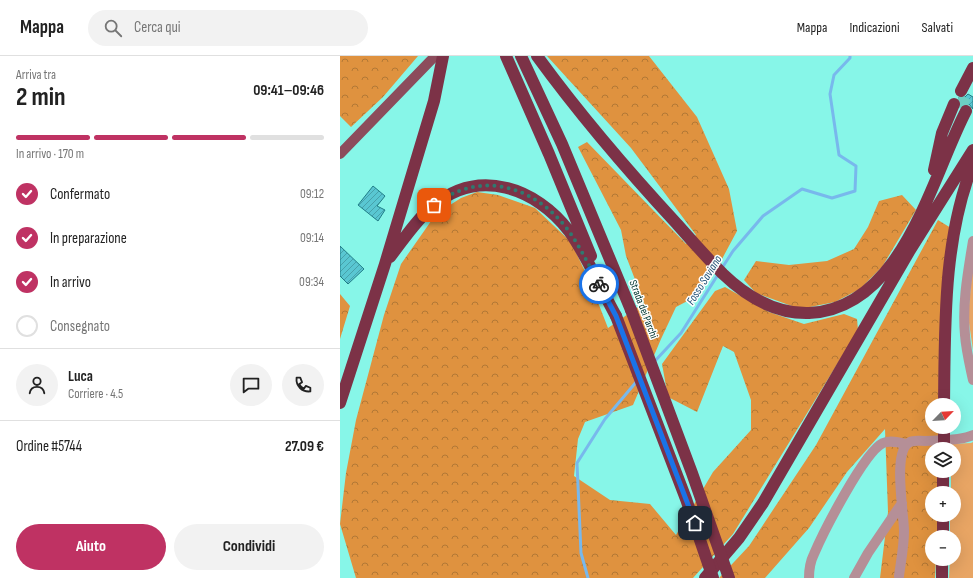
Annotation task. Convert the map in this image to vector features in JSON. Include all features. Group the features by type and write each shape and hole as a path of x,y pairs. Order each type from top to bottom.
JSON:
{"highway":[{"path":"340,403 385,264 437,90 443,56"},
{"path":"506,56 550,154 616,316 681,485 713,578"},
{"name":"Strada dei Parchi","path":"521,56 562,144 631,310 692,473 728,578"},
{"path":"537,56 558,85 602,139 728,279 751,296 778,309 802,313 830,310 855,298 878,279 898,255 916,224 955,146 963,109"},
{"path":"967,90 973,68"},
{"path":"930,195 940,138 948,116 963,109"},
{"path":"910,250 936,177 958,128 963,109"},
{"path":"705,578 739,538 758,510 910,250 973,150"},
{"path":"944,398 946,314 950,260 960,204 973,164"},
{"path":"385,264 418,220 444,198 459,190 471,186 500,186 512,189 536,201 560,220 578,245 616,316"},
{"path":"942,566 942,578"}],"main road":[{"path":"340,152 435,56"}],"street":[{"path":"973,241 966,290 964,321 965,341 973,380"},
{"path":"899,576 904,533 901,456 903,447 914,441 960,438 973,434"},
{"path":"809,578 811,561 819,545 853,480 875,448 883,443 894,441 906,444"},
{"path":"854,578 868,553 902,503"}],"shaded area":[{"path":"973,263 973,350 968,316"},
{"path":"973,442 973,578 949,578 950,566 961,566 961,530 950,530 950,522 961,522 961,486 951,486 951,478 961,478 961,444"}],"green space":[{"path":"340,56 418,56 383,97 351,127 340,116"},
{"path":"547,56 649,56 697,117 729,189 737,231 715,272 695,297 676,307 633,405 585,422 578,439 574,476 610,500 650,504 676,535 713,472 751,430 751,400 734,352 723,346 697,412 668,397 662,364 715,291 725,287 769,312 804,324 844,314 857,319 858,330 733,534 693,578 356,578 340,524 346,473 356,420 384,315 401,264 436,214 461,198 477,192 498,195 535,208 571,242 590,282 608,328 644,303 626,256 621,230 578,147 587,142 686,244 696,235 631,148"},
{"path":"902,195 916,210 882,267 860,289 835,302 800,309 756,293 744,280 756,261 789,265 827,261 854,249 868,227 879,201"},
{"path":"938,220 951,228 940,398 925,398 925,434 940,434 940,442 925,442 925,478 939,478 939,486 925,486 925,522 938,522 938,530 925,530 925,566 936,566 935,578 880,578 888,512 885,429 847,472 809,528 765,578 719,578 749,546 816,445"},
{"path":"340,294 350,306 340,339"}],"building":[{"path":"968,94 973,97 973,109 969,104 961,105 958,98 965,97"},
{"path":"373,186 385,196 377,206 385,210 378,221 358,205"},
{"path":"340,246 364,269 348,284 340,276"}],"waterway":[{"name":"Fosso Saviano","path":"722,268 733,251 763,216 802,189 832,198 855,191 856,166 839,155 830,94 834,75 850,58 850,56"},
{"name":"Fosso Saviano","path":"654,362 681,333 719,273"},
{"name":"Fosso Saviano","path":"588,578 581,553 577,463 605,419 637,381"}],"tunnel":[{"path":"960,108 967,94"}],"way so far":[{"path":"434,205 454,192 477,185 500,186 523,194 549,210 560,220 580,248 599,284"}],"route":[{"path":"599,284 616,316 695,523"}]}
